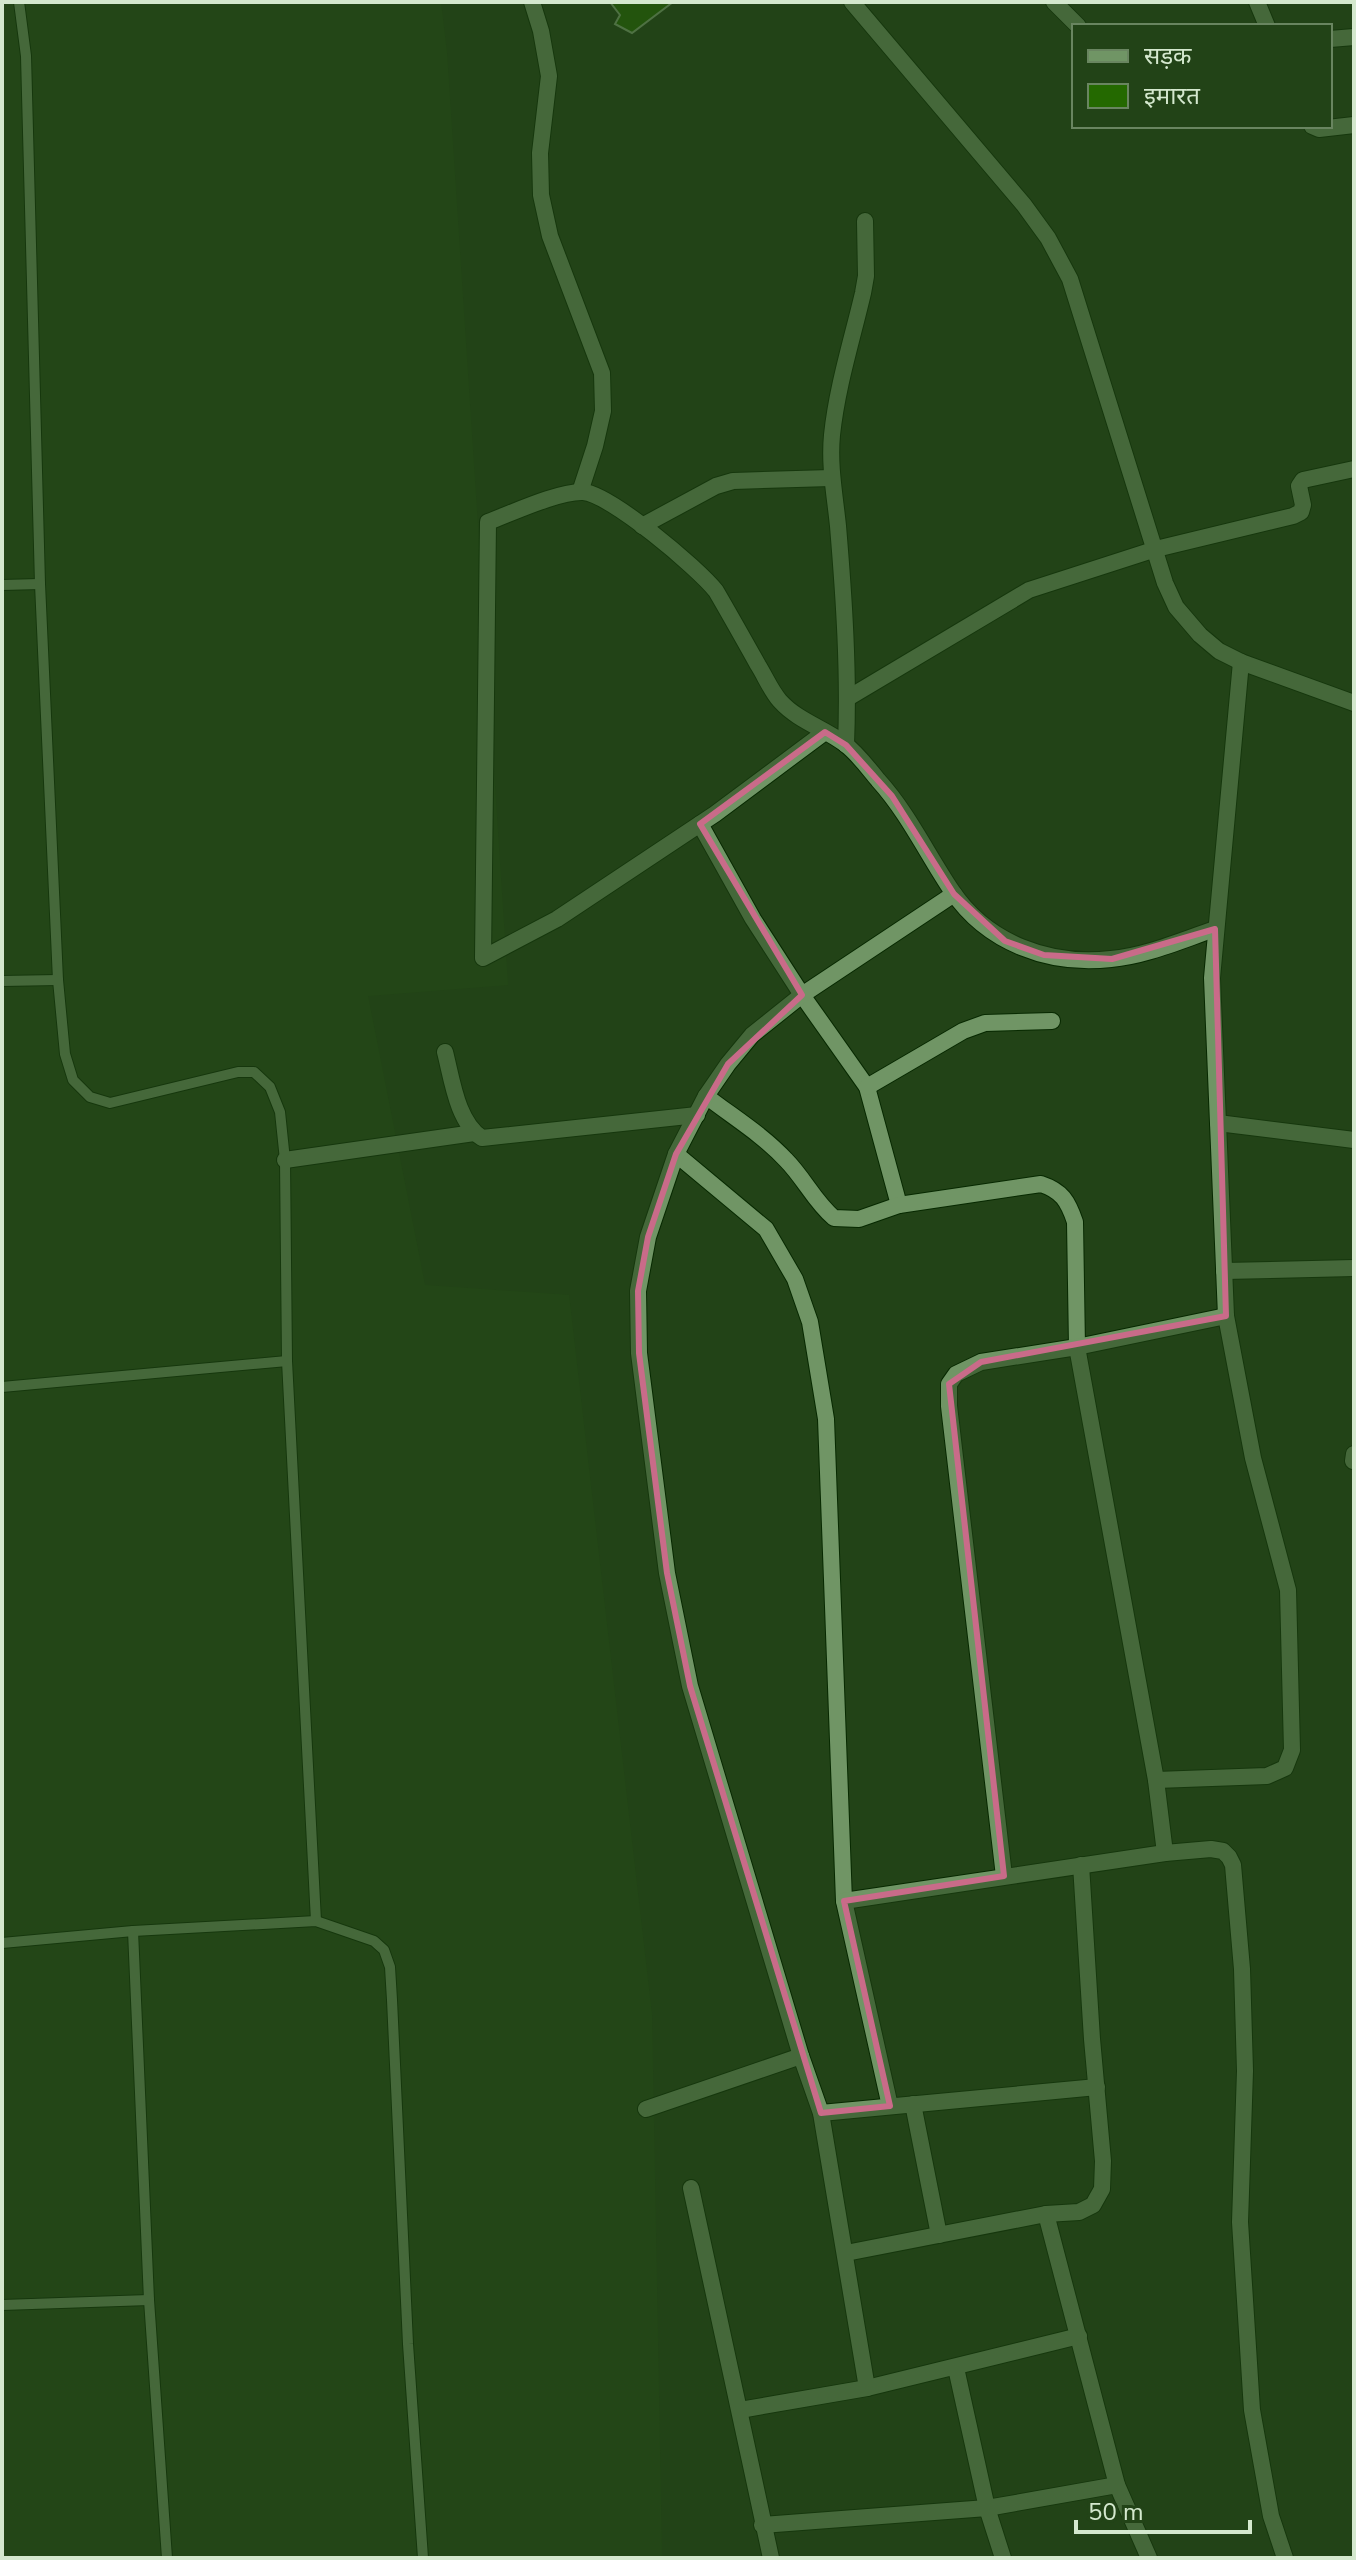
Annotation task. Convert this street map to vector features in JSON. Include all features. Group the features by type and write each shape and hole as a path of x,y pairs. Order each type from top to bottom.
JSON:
{"street":[{"path":"532,2 549,76 540,153 541,195 550,236 602,373 603,411 580,492"},
{"path":"1054,2 1076,24"},
{"path":"1257,2 1266,24"},
{"path":"860,5 1024,205 1048,238 1070,279 1165,583 1176,607 1200,635 1219,651 1354,703"},
{"path":"1332,39 1354,37"},
{"path":"1332,128 1354,125"},
{"path":"846,745 848,698 838,526 831,478 832,437 837,400 866,276 865,221"},
{"path":"848,698 1029,590 1156,549 1293,516 1301,512 1303,505 1299,486 1303,480 1354,469"},
{"path":"642,526 716,486 733,481 831,478"},
{"path":"825,732 700,824 557,919 483,958 488,522 566,494 580,492 594,493 704,575 778,699 794,715 825,732 846,745 892,796 954,894 1005,941 1044,955 1088,960 1112,959 1215,929"},
{"path":"1156,1780 1267,1776 1285,1768 1292,1750 1288,1590 1256,1472 1226,1316 1212,978 1241,662"},
{"path":"700,824 753,919 867,1087 899,1205"},
{"path":"867,2388 821,2113 801,2056 690,1686 667,1573 639,1353 638,1291 648,1237 676,1154 706,1096 728,1064 752,1035 802,995 954,894"},
{"path":"867,1087 963,1031 985,1023 1052,1021"},
{"path":"445,1052 459,1103 474,1133 482,1138 697,1115"},
{"path":"706,1096 772,1146 834,1218 859,1219 899,1205 1041,1184 1057,1190 1069,1202 1075,1222 1077,1347 1156,1780 1165,1853"},
{"path":"1218,1123 1354,1140"},
{"path":"285,1160 474,1133"},
{"path":"676,1154 766,1229 795,1279 810,1322 826,1419 844,1901 890,2106"},
{"path":"1224,1271 1354,1268"},
{"path":"1004,1876 949,1406 949,1384 956,1374 981,1362 1077,1347 1226,1316"},
{"path":"844,1901 1165,1853 1211,1849 1223,1851 1229,1857 1233,1865 1242,1969 1245,2071 1240,2222 1252,2410 1271,2516 1285,2558"},
{"path":"846,2253 1046,2214 1079,2212 1093,2205 1102,2189 1103,2161 1081,1865"},
{"path":"646,2109 801,2056"},
{"path":"821,2113 1097,2087"},
{"path":"913,2104 939,2235"},
{"path":"691,2188 771,2558"},
{"path":"1046,2214 1117,2485 1149,2558"},
{"path":"740,2410 867,2388 1079,2336"},
{"path":"956,2368 987,2508 1003,2558"},
{"path":"762,2525 987,2508 1117,2485"}],"lane":[{"path":"19,2 26,56 40,584 58,980 65,1054 73,1080 90,1097 110,1103 238,1072 254,1072 270,1087 280,1112 285,1160 287,1361 316,1921"},
{"path":"2,585 40,584"},
{"path":"2,981 58,980"},
{"path":"2,1387 287,1361"},
{"path":"2,1943 133,1931 316,1921 374,1941 384,1950 390,1967 408,2344 423,2558"},
{"path":"133,1931 149,2300 167,2558"},
{"path":"2,2305 149,2300"}],"highlighted area":[{"path":"825,732 846,745 892,796 954,894 1005,941 1044,955 1112,959 1215,929 1226,1316 981,1362 949,1384 1004,1876 844,1901 890,2106 821,2113 690,1686 667,1573 639,1353 638,1291 648,1237 676,1154 728,1064 802,995 700,824"}],"shaded area":[{"path":"2,2 441,2 447,53 508,985 368,996 425,1285 569,1295 652,2015 662,2558 2,2558"}],"building":[{"path":"610,2 673,2 632,33 615,24 620,15"}]}
